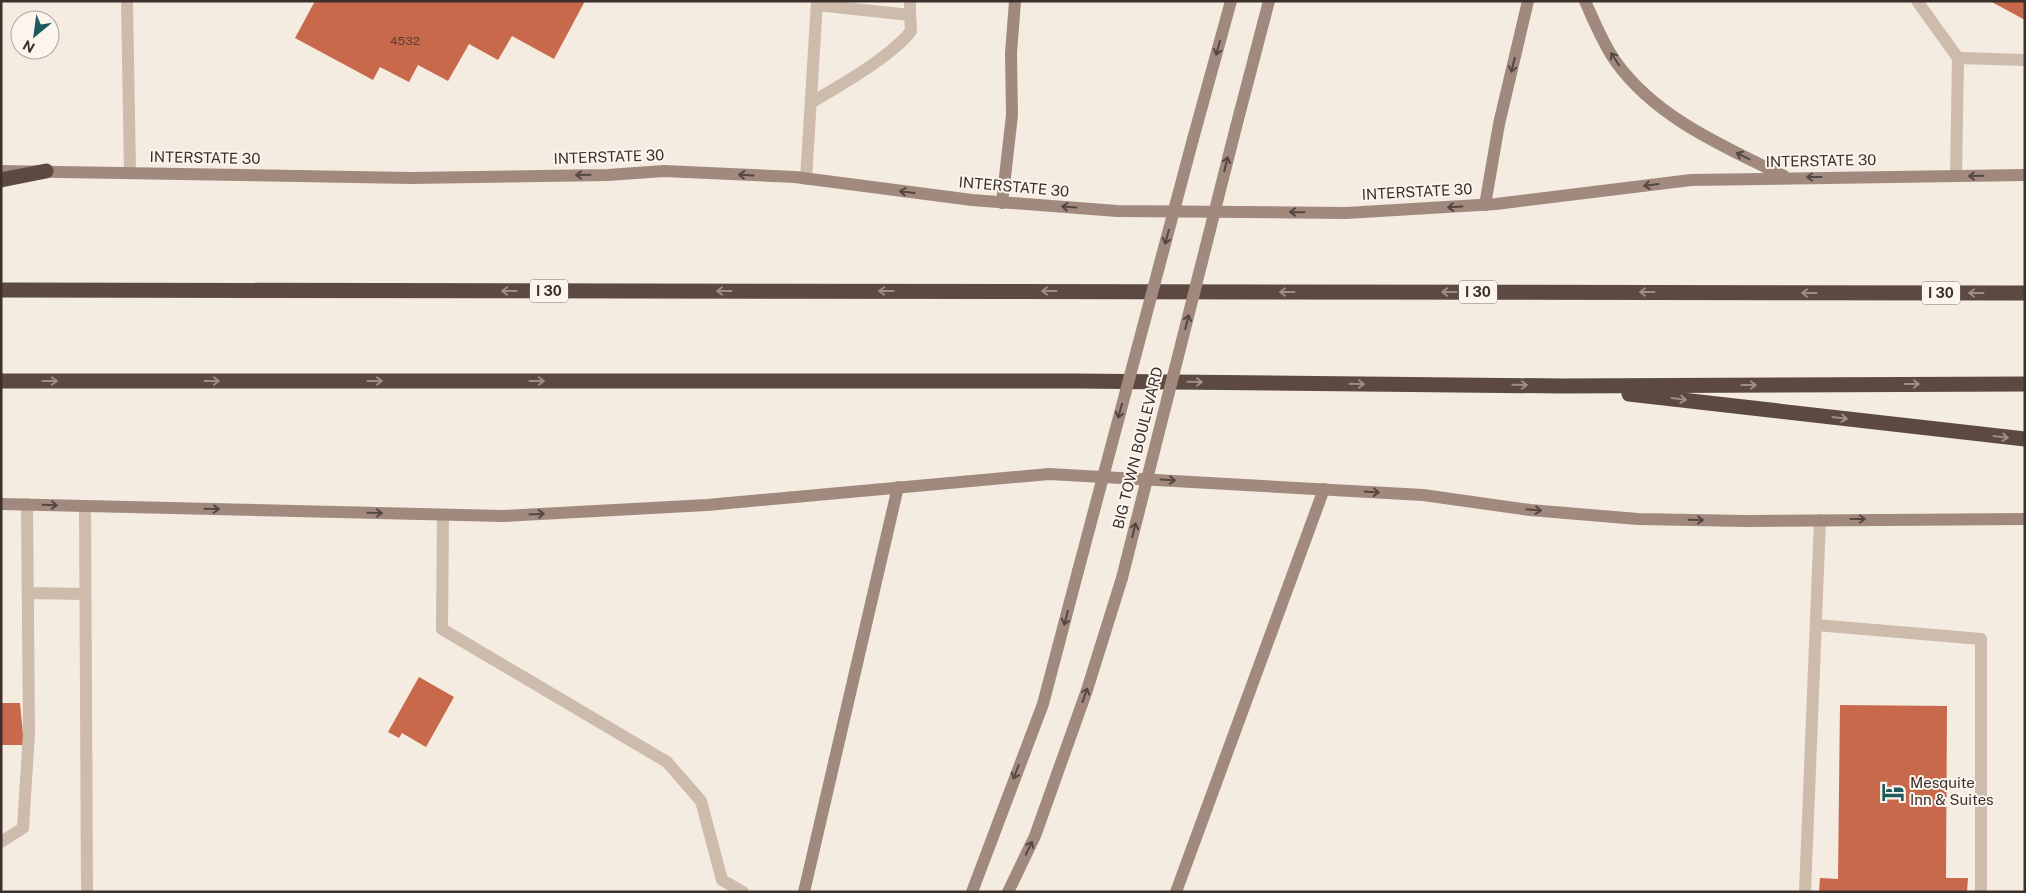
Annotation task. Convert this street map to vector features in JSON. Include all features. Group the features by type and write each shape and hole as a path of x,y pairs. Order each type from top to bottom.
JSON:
{"highway":[{"path":"1,180 46,171"},
{"name":"I 30","path":"1,290 2025,293"},
{"path":"1,381 1076,380 1561,386 2025,384"},
{"path":"1561,386 2025,439"}],"main road":[{"path":"1002,203 1012,115 1011,53 1015,1"},
{"name":"BIG TOWN BOULEVARD","path":"972,892 1043,704 1231,1"},
{"name":"BIG TOWN BOULEVARD","path":"1008,892 1035,836 1087,690 1122,578 1269,1"},
{"path":"1485,205 1501,116 1528,1"},
{"path":"1585,1 1616,62 1647,97 1706,137 1787,177"},
{"name":"INTERSTATE 30","path":"1,171 410,178 664,171 806,179 1002,203 1117,211 1346,213 1485,205 1691,180 1787,177 2025,175"},
{"path":"1,504 503,516 697,505 1049,474 1423,496 1530,510 1638,519 1746,521 2025,519"},
{"path":"804,892 898,487"},
{"path":"1176,892 1324,489"}],"lane":[{"path":"127,1 130,173"},
{"path":"811,103 904,40 911,31 910,1"},
{"path":"1917,1 1958,58 1956,176"},
{"path":"806,179 817,3 910,15"},
{"path":"1958,58 2025,60"},
{"path":"1,842 23,828 29,733 27,504"},
{"path":"85,506 87,892"},
{"path":"442,515 442,629 667,762 701,801 722,880 743,892"},
{"path":"1805,892 1820,520"},
{"path":"28,593 85,594"},
{"path":"1816,625 1981,639 1981,892"}],"building":[{"path":"315,1 585,1 554,59 512,36 498,60 469,44 448,81 418,65 409,82 380,67 373,80 295,38"},
{"path":"1990,1 2025,1 2025,20"},
{"path":"419,677 454,697 426,747 402,733 399,738 388,732"},
{"path":"1,703 20,703 24,745 1,745"},
{"name":"Mesquite Inn & Suites","path":"1840,705 1947,706 1946,878 1968,878 1967,892 1819,892 1820,878 1838,879"}],"place":[{"name":"Mesquite Inn & Suites","path":"1893,792"}]}
